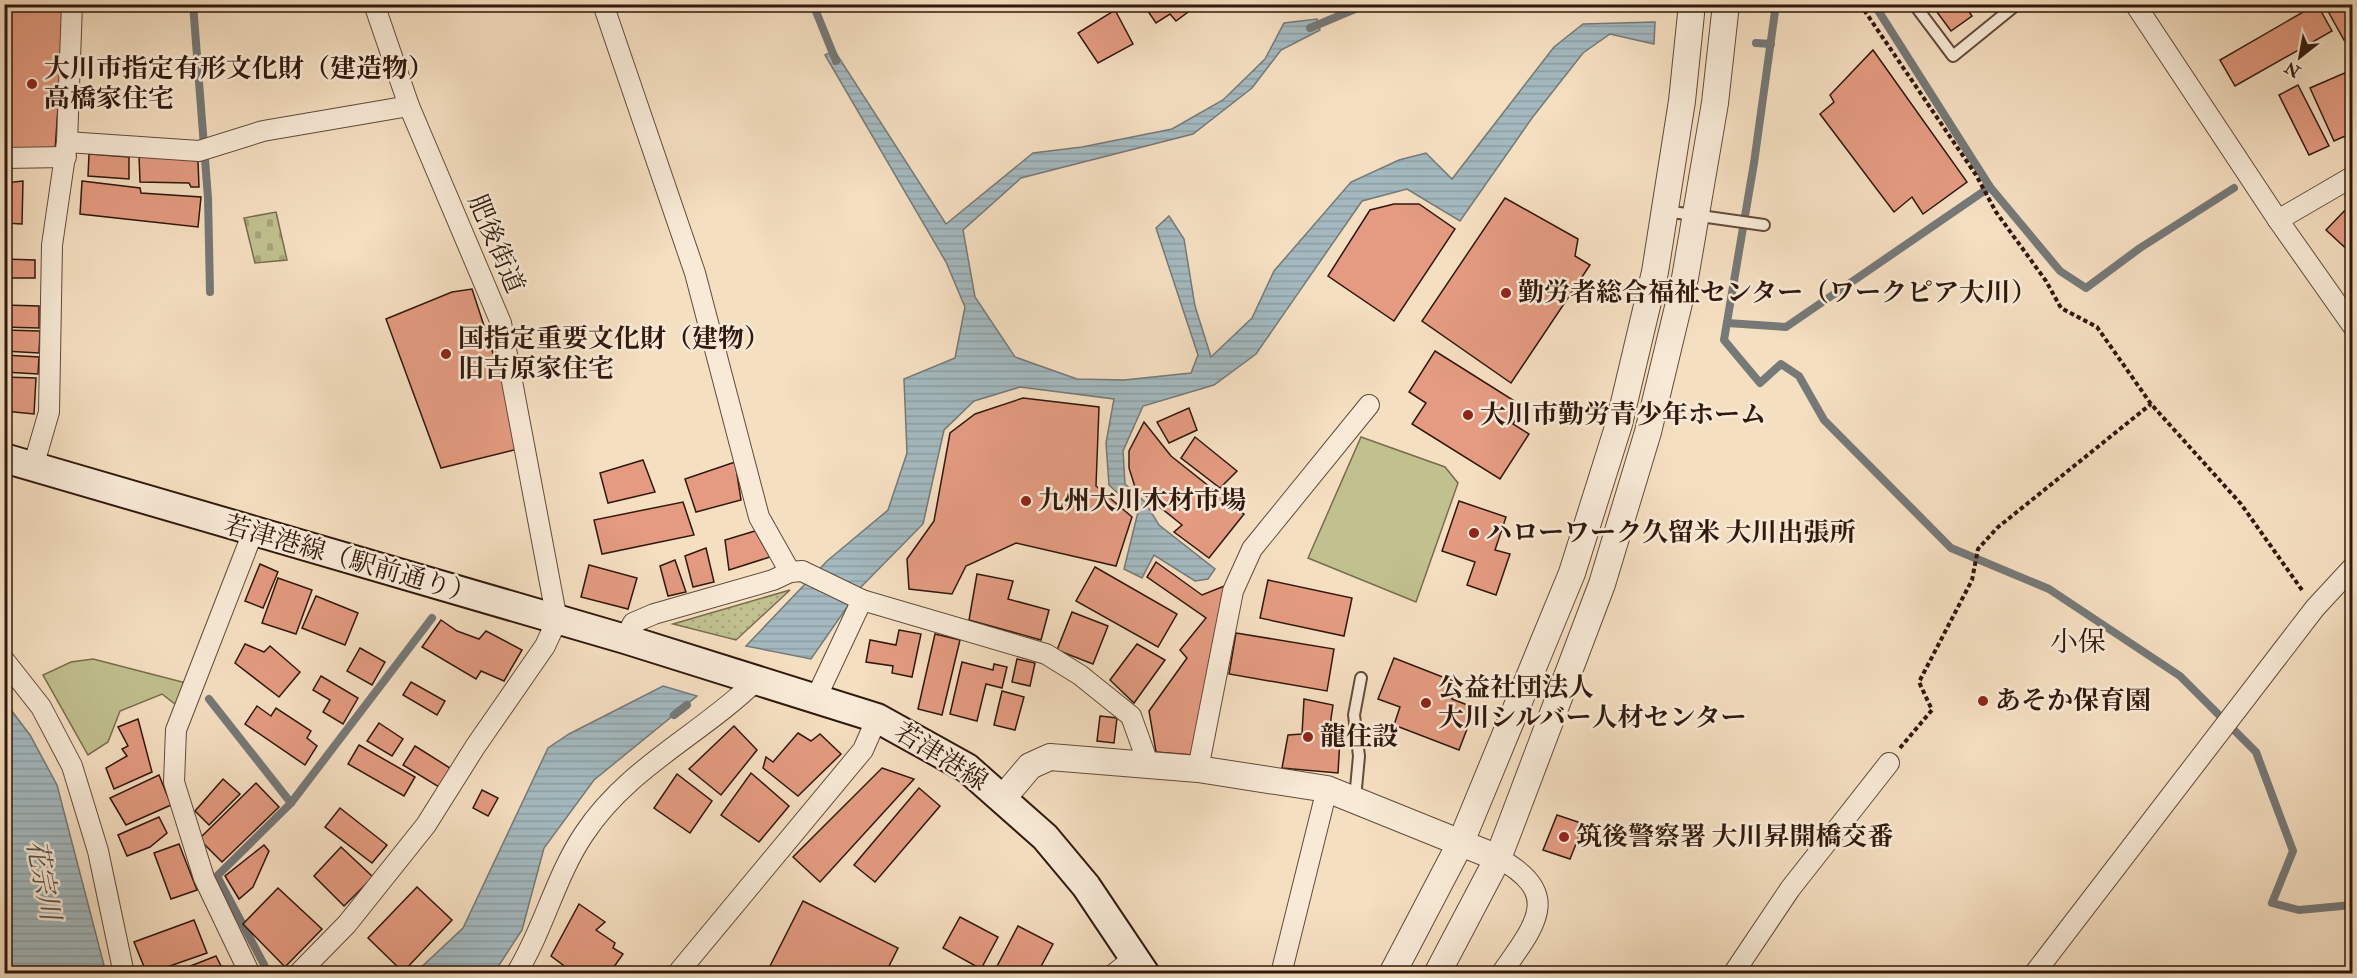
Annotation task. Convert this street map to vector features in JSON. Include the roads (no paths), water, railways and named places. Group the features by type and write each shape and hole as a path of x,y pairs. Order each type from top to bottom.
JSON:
{"main road":[{"name":"若津港線（駅前通り）","path":"4,458 695,660"},
{"name":"若津港線","path":"695,660 877,718 967,768 1045,837 1086,886 1132,968"}],"street":[{"path":"33,467 49,412 52,245 67,150 72,4"},
{"name":"肥後街道","path":"374,4 409,106 501,324 557,620"},
{"path":"603,4 695,273 759,517 796,572 862,600 1046,654 1080,675 1131,716 1149,766"},
{"path":"1392,974 1461,842 1572,573 1619,424 1654,272 1682,101 1692,4"},
{"path":"1437,974 1498,858 1602,584 1645,443 1685,278 1715,102 1726,4"},
{"path":"2135,4 2278,220 2352,325"},
{"path":"4,158 67,150 204,149 263,131 409,106"},
{"path":"2278,220 2352,177"},
{"path":"1198,769 1233,591 1252,549 1369,405"},
{"path":"250,974 204,878 174,782 176,730 253,532"},
{"path":"2034,974 2315,608 2352,568"},
{"path":"625,639 633,623 654,614 796,572"},
{"path":"816,698 862,600"},
{"path":"298,974 347,924 426,825 475,747 545,646 557,620"},
{"path":"4,660 41,707 72,766 98,851 124,974"},
{"path":"516,974 529,953 564,868 585,832 638,774 729,705 748,676"},
{"path":"677,974 863,750 877,718"},
{"path":"1003,798 1030,766 1050,757 1198,769 1327,789 1461,842 1518,868 1535,887 1539,908 1526,936 1500,974"},
{"path":"1733,974 1790,889 1889,763"},
{"path":"1281,974 1327,789"}],"lane":[{"path":"1914,4 1953,56 2017,4"},
{"path":"1664,211 1695,213 1758,224"},
{"path":"1355,800 1359,756 1354,715 1361,678"}],"water":[{"path":"1317,19 1320,30 1281,50 1252,88 1193,134 1021,178 963,230 975,297 1015,357 1077,379 1124,380 1191,373 1198,355 1156,228 1169,216 1184,239 1195,306 1211,357 1252,318 1274,271 1351,182 1399,160 1426,153 1452,179 1554,47 1583,24 1655,22 1654,44 1610,34 1583,53 1532,118 1460,221 1407,189 1362,201 1256,354 1214,385 1143,406 1123,451 1125,484 1145,502 1159,525 1215,569 1208,579 1195,581 1154,555 1142,578 1124,569 1138,512 1109,485 1106,443 1114,399 1020,387 974,401 944,430 923,524 861,587 811,659 746,646 827,561 888,510 907,453 904,379 955,358 965,307 946,262 825,55 834,50 946,224 1033,153 1082,147 1172,129 1223,100 1265,59 1284,23"},
{"path":"663,686 697,696 594,780 544,848 522,930 494,973 415,973 463,928 548,748 569,734"},
{"name":"花宗川","path":"5,702 30,735 57,785 106,973 13,973 4,924"}],"waterway":[{"path":"193,4 208,198 210,292"},
{"path":"813,4 836,61"},
{"path":"1310,28 1367,4"},
{"path":"1776,4 1754,163 1724,340 1760,383 1781,364 1799,376 1824,420 1951,548 2049,589 2180,676 2256,752 2293,851 2272,903 2299,910 2352,905"},
{"path":"1874,4 1990,187 2060,271 2086,288 2140,248 2234,188"},
{"path":"1756,43 1771,44"},
{"path":"1727,323 1786,327 1990,187"},
{"path":"269,974 217,876 291,803 432,618"},
{"path":"209,699 291,803"},
{"path":"674,715 687,705"}],"place":[{"name":"大川市指定有形文化財（建造物） 高橋家住宅","path":"32,84"},
{"name":"勤労者総合福祉センター（ワークピア大川）","path":"1506,293"},
{"name":"国指定重要文化財（建物） 旧吉原家住宅","path":"446,354"},
{"name":"大川市勤労青少年ホーム","path":"1468,415"},
{"name":"九州大川木材市場","path":"1026,501"},
{"name":"ハローワーク久留米 大川出張所","path":"1474,533"},
{"name":"あそか保育園","path":"1983,701"},
{"name":"公益社団法人 大川シルバー人材センター","path":"1426,703"},
{"name":"龍住設","path":"1308,737"},
{"name":"筑後警察署 大川昇開橋交番","path":"1564,837"}],"district":[{"name":"小保","path":"2078,642"}]}
